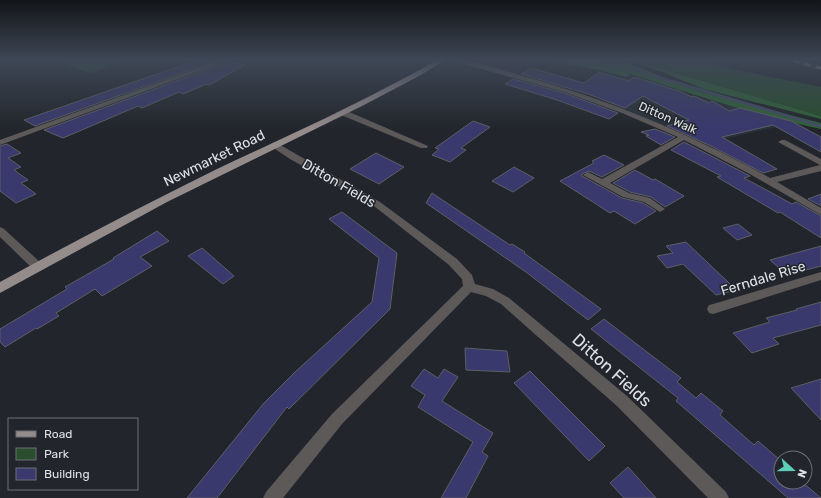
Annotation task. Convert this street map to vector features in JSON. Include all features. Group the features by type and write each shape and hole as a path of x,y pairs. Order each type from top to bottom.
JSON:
{"main road":[{"name":"Newmarket Road","path":"0,288 157,203 344,113 403,82"}],"street":[{"path":"0,143 165,82"},
{"name":"Ditton Walk","path":"534,82 604,104 684,137 769,180 821,212"},
{"path":"344,113 411,144 424,146"},
{"path":"602,183 684,137"},
{"name":"Ditton Fields","path":"275,145 293,157 377,204 453,262 468,278 469,287 489,292 505,301 622,401 720,498"},
{"path":"784,146 821,163"},
{"path":"769,180 821,168"},
{"path":"588,175 626,195 647,200 660,209"},
{"path":"0,231 38,267"},
{"name":"Ferndale Rise","path":"713,309 821,276"},
{"path":"272,498 337,419 469,287"}],"shaded area":[{"path":"619,82 654,82 704,99 719,101 793,123 706,143 599,99"}],"green space":[{"path":"657,82 676,82 698,91 821,123 821,129 725,104"},
{"path":"687,82 707,82 821,116 821,119 704,89"},
{"path":"708,82 797,82 821,87 821,116"}],"building":[{"path":"133,82 156,82 35,126 24,120"},
{"path":"173,82 214,82 183,94 179,92 142,108 138,106 63,138 44,130"},
{"path":"508,82 525,82 564,93 618,113 609,119 557,100 505,84"},
{"path":"549,82 651,82 682,92 691,97 694,96 709,103 712,101 729,111 740,108 791,121 821,137 821,152 773,125 722,137 777,169 763,173 711,146 667,126 689,120 643,96 625,108 588,94"},
{"path":"473,121 490,127 461,148 466,150 450,162 432,155 439,149 435,148"},
{"path":"655,129 675,137 661,145 646,136 649,135 641,132"},
{"path":"684,142 750,176 744,178 792,204 796,202 821,216 821,238 780,212 778,213 717,177 721,176 671,150"},
{"path":"7,144 21,153 8,158 21,167 14,170 28,180 21,183 36,194 16,203 0,191 0,146"},
{"path":"376,153 404,167 379,184 350,169"},
{"path":"604,155 624,165 602,177 589,171 582,174 582,176 622,198 643,203 656,211 635,224 614,211 610,213 560,181 594,163 592,161"},
{"path":"514,167 534,178 513,192 492,181"},
{"path":"635,170 653,180 655,179 684,196 665,207 651,197 630,192 613,183"},
{"path":"432,193 510,245 512,244 525,252 524,253 601,309 588,320 526,272 426,203"},
{"path":"821,194 821,206 808,199"},
{"path":"342,212 397,253 390,309 289,409 287,407 217,498 187,498 264,403 294,373 372,302 379,258 329,219"},
{"path":"738,224 752,235 737,240 723,228"},
{"path":"157,231 169,241 140,257 152,266 102,296 95,289 56,313 59,316 5,347 0,342 0,329 67,289 65,287 114,259 113,258"},
{"path":"686,242 736,290 716,295 683,264 667,268 657,256 673,253 666,246"},
{"path":"821,246 821,266 787,275 770,260"},
{"path":"202,248 234,276 223,284 188,256"},
{"path":"821,302 821,325 773,338 779,344 752,353 733,333 770,322 766,318"},
{"path":"604,319 681,378 677,382 696,398 701,393 723,411 720,415 754,445 758,441 773,454 773,485 676,401 678,398 591,329"},
{"path":"465,348 507,351 510,372 466,370"},
{"path":"424,369 438,378 444,369 458,377 442,401 493,433 482,452 488,456 466,498 441,498 473,442 418,407 425,395 411,386"},
{"path":"530,371 605,446 589,461 514,383"},
{"path":"821,379 821,420 791,388"},
{"path":"628,467 656,498 624,498 610,483"},
{"path":"779,490 812,490 821,498 788,498"}],"waterway":[{"path":"675,82 821,126"}]}
